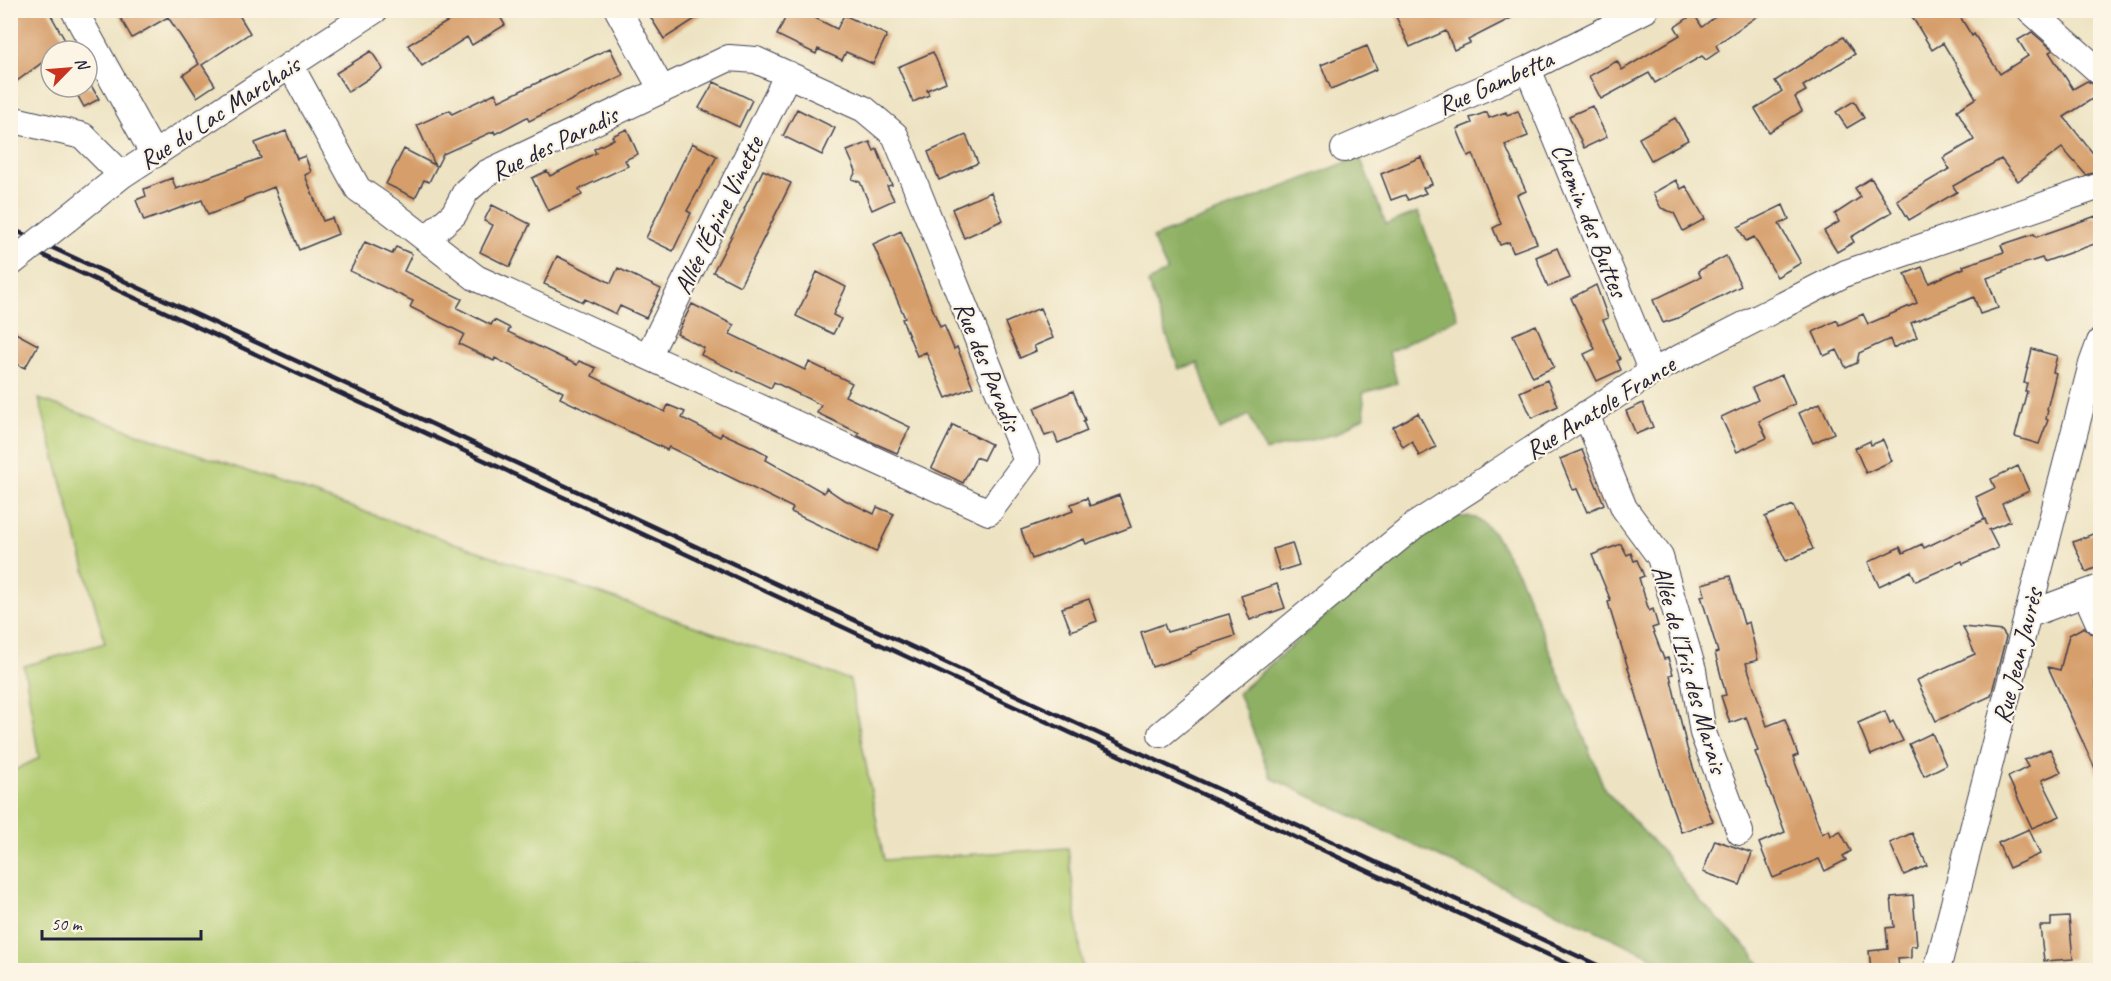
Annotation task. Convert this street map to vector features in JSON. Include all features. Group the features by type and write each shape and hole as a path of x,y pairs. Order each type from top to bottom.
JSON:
{"street":[{"path":"74,10 154,155"},
{"name":"Rue du Lac Marchais","path":"10,264 122,176 375,10"},
{"path":"618,10 662,90"},
{"name":"Rue Gambetta","path":"1344,149 1528,69 1645,10"},
{"path":"2030,10 2098,68"},
{"name":"Rue des Paradis","path":"290,65 358,189 476,278 989,512 1027,461 896,135 864,109 756,60 729,58 487,173 466,191 453,214 426,239"},
{"name":"Chemin des Buttes","path":"1528,69 1653,372"},
{"name":"Allée l'Épine Vinette","path":"648,356 788,74"},
{"path":"10,119 83,136 122,176"},
{"name":"Rue Anatole France","path":"1161,734 1415,525 1653,372 1846,273 2100,186"},
{"name":"Rue Jean Jaurès","path":"1937,970 2092,364 2100,342"},
{"name":"Allée de l'Iris des Marais","path":"1586,414 1624,508 1660,556 1693,670 1703,733 1740,832"},
{"path":"2027,615 2093,591 2098,621"}],"green space":[{"path":"1360,157 1386,224 1418,212 1458,318 1389,352 1397,383 1363,393 1365,416 1336,434 1265,451 1249,415 1220,430 1198,363 1179,369 1148,283 1167,270 1152,238"},
{"path":"39,399 850,680 884,860 1068,848 1083,970 11,970 11,772 39,758 24,666 105,643"},
{"path":"1456,516 1476,518 1493,532 1520,577 1605,790 1666,856 1694,895 1752,953 1765,970 1680,970 1271,778 1238,693 1371,577"}],"building":[{"path":"10,10 48,10 64,39 39,39 39,65 10,86"},
{"path":"116,10 236,10 250,33 202,65 215,85 197,97 183,75 199,64 168,17 132,38"},
{"path":"467,10 496,10 505,25 472,45 467,37 422,66 408,45"},
{"path":"646,10 709,10 664,39"},
{"path":"789,10 799,10 837,29 844,15 887,35 873,64 846,52 842,60 818,49 816,54 777,35"},
{"path":"1393,10 1527,10 1468,40 1470,43 1454,50 1446,31 1410,47"},
{"path":"1724,10 1766,10 1716,45 1719,51 1706,60 1702,56 1655,83 1649,73 1601,99 1589,76 1617,61 1622,70 1680,35 1675,27 1694,14 1702,27"},
{"path":"1908,10 1956,10 2000,74 2028,56 2018,40 2032,32 2053,50 2049,52 2073,89 2087,81 2100,87 2100,94 2064,117 2100,162 2100,171 2086,175 2062,148 2018,181 2001,159 1953,186 1957,192 1909,220 1897,200 1949,169 1943,158 1974,140 1957,110 1976,98 1943,43 1932,50"},
{"path":"1843,37 1855,54 1803,86 1806,91 1795,97 1802,111 1769,132 1755,109 1782,91 1775,81"},
{"path":"1367,46 1377,69 1331,89 1321,65"},
{"path":"610,48 623,75 529,121 527,117 495,134 494,131 443,154 429,182 424,180 415,198 386,184 404,149 435,165 417,125 450,110 452,114 495,93 499,101"},
{"path":"371,51 383,69 348,92 336,73"},
{"path":"933,52 946,82 927,90 929,95 913,102 898,67"},
{"path":"714,82 752,100 739,127 699,108"},
{"path":"80,99 99,99 84,107"},
{"path":"1854,101 1864,118 1847,128 1836,112"},
{"path":"1592,106 1607,137 1584,148 1569,116"},
{"path":"797,109 835,128 822,155 783,136"},
{"path":"1518,111 1528,136 1505,145 1526,191 1517,195 1537,243 1513,252 1509,242 1500,245 1493,228 1501,224 1473,154 1468,156 1457,129 1472,123 1470,118 1487,112 1489,118 1506,112 1507,115"},
{"path":"1675,118 1688,140 1651,160 1639,138"},
{"path":"627,129 638,154 625,160 628,166 579,189 582,195 548,211 532,178 547,171 550,176 596,153 594,149 614,139 612,136"},
{"path":"286,131 297,159 305,156 311,172 305,175 323,221 332,218 338,234 299,250 274,187 208,215 202,200 144,221 136,200 146,196 144,189 172,178 176,189 261,158 255,143"},
{"path":"966,135 978,163 939,180 928,152"},
{"path":"870,142 874,151 877,149 892,185 887,186 894,200 872,210 860,182 852,179 856,171 847,151"},
{"path":"692,143 717,156 687,211 691,213 673,251 646,238"},
{"path":"1421,157 1432,184 1423,188 1426,193 1408,200 1405,195 1391,200 1381,174"},
{"path":"763,170 791,183 740,286 713,272"},
{"path":"1871,178 1892,212 1851,237 1854,242 1837,252 1824,231 1839,222 1835,214 1861,197 1855,188"},
{"path":"1676,180 1681,189 1686,186 1705,219 1683,231 1674,213 1661,208 1653,193"},
{"path":"991,192 1003,220 964,238 952,209"},
{"path":"492,205 530,224 510,267 480,252 493,225 484,221"},
{"path":"1783,205 1789,219 1779,224 1801,263 1777,277 1754,237 1746,241 1738,227"},
{"path":"2096,216 2100,242 2044,262 2042,258 2004,270 2004,272 1987,278 1998,308 1980,314 1974,297 1911,323 1917,337 1893,348 1890,339 1859,353 1857,363 1846,368 1837,350 1824,356 1813,332 1837,320 1839,325 1863,314 1868,324 1917,303 1905,274 1922,267 1929,283 1964,268 1963,266 2004,252 2001,245 2034,234 2036,237"},
{"path":"901,231 940,327 944,325 954,349 957,347 973,387 946,398 926,352 917,356 902,319 905,318 873,244"},
{"path":"365,242 392,254 396,247 412,254 404,271 462,299 457,308 491,325 494,320 510,328 508,332 577,365 579,361 596,368 592,376 665,412 668,405 685,412 682,418 720,437 722,433 755,448 768,455 766,460 824,493 826,488 874,514 877,507 894,514 876,552 791,512 793,508 669,447 667,450 560,398 563,392 495,358 494,361 459,344 464,334 410,307 413,301 350,271"},
{"path":"1557,248 1570,278 1548,287 1536,257"},
{"path":"557,256 611,283 618,268 661,289 646,318 620,306 616,314 585,299 583,302 544,284"},
{"path":"1726,256 1741,286 1678,318 1663,323 1653,300 1701,277 1698,271"},
{"path":"817,272 846,287 833,315 841,319 833,334 796,316"},
{"path":"1596,285 1608,318 1603,320 1620,359 1617,361 1621,370 1597,381 1584,354 1595,349 1571,298"},
{"path":"692,304 734,325 730,334 805,370 809,362 852,383 845,396 910,427 897,453 858,436 859,433 817,413 821,405 774,382 771,388 701,355 704,348 677,334"},
{"path":"1040,308 1053,338 1034,346 1036,351 1020,358 1005,323"},
{"path":"1536,325 1554,367 1533,377 1513,335"},
{"path":"10,330 38,345 25,368 10,361"},
{"path":"2032,349 2057,356 2053,372 2056,373 2047,409 2046,419 2048,420 2039,444 2015,437 2027,391 2025,391 2027,383 2024,383"},
{"path":"1782,375 1795,404 1759,421 1767,438 1737,452 1721,417 1758,400 1752,388"},
{"path":"1547,380 1558,406 1532,418 1520,392"},
{"path":"1073,391 1087,431 1058,443 1054,433 1045,436 1034,408"},
{"path":"1643,403 1653,427 1636,434 1626,411"},
{"path":"1820,403 1834,433 1813,443 1799,413"},
{"path":"1418,413 1436,447 1419,456 1412,441 1403,447 1393,427"},
{"path":"953,425 991,444 983,460 976,457 963,483 932,468"},
{"path":"1883,440 1892,461 1866,473 1855,448 1870,441 1871,445"},
{"path":"1582,450 1604,504 1587,512 1577,489 1573,490 1560,459"},
{"path":"2018,466 2029,491 2002,504 2010,521 1989,530 1998,548 1916,581 1911,571 1879,586 1868,562 1900,547 1903,553 1922,544 1924,548 1985,519 1976,497 1995,488 1991,479"},
{"path":"1119,495 1131,527 1086,544 1084,539 1032,559 1021,530 1073,511 1071,504 1087,498 1090,506"},
{"path":"1793,505 1813,549 1786,561 1765,517"},
{"path":"2100,531 2100,566 2086,572 2073,542"},
{"path":"1292,543 1299,565 1280,571 1273,549"},
{"path":"1621,544 1627,555 1631,553 1634,561 1637,560 1644,576 1639,578 1649,611 1653,609 1658,626 1652,628 1664,659 1668,658 1687,748 1713,821 1681,832 1612,616 1608,602 1611,601 1592,555"},
{"path":"1730,576 1744,624 1749,622 1758,660 1746,663 1767,726 1785,719 1798,755 1793,757 1822,834 1829,830 1831,836 1840,831 1851,851 1843,856 1846,860 1825,871 1819,859 1773,878 1759,843 1785,832 1755,752 1758,751 1746,717 1730,723 1721,696 1726,695 1715,653 1718,652 1701,596 1705,595 1702,584"},
{"path":"1277,584 1285,608 1250,620 1241,596"},
{"path":"1089,599 1097,621 1071,631 1062,608"},
{"path":"1229,614 1235,636 1152,667 1141,632 1164,624 1167,632"},
{"path":"1963,627 2002,631 2006,637 1991,696 1936,721 1917,680 1975,654"},
{"path":"2084,627 2090,633 2100,635 2100,657 2095,683 2100,696 2100,779 2048,667 2060,670 2069,635"},
{"path":"1885,711 1890,723 1893,721 1903,741 1871,755 1858,723"},
{"path":"1932,733 1946,765 1924,776 1909,744"},
{"path":"2050,749 2061,772 2042,780 2060,816 2032,828 2008,777 2028,767 2024,760"},
{"path":"2029,829 2040,854 2009,868 1998,843"},
{"path":"1912,833 1927,865 1904,875 1890,843"},
{"path":"1715,840 1752,853 1740,885 1703,872"},
{"path":"1913,895 1917,946 1911,946 1911,958 1898,959 1899,970 1871,970 1869,951 1888,949 1886,928 1894,927 1891,897"},
{"path":"2069,917 2073,959 2044,961 2040,926 2051,926 2051,918"}],"railway":[{"path":"10,228 1608,970"},
{"path":"10,240 1581,970"}]}
